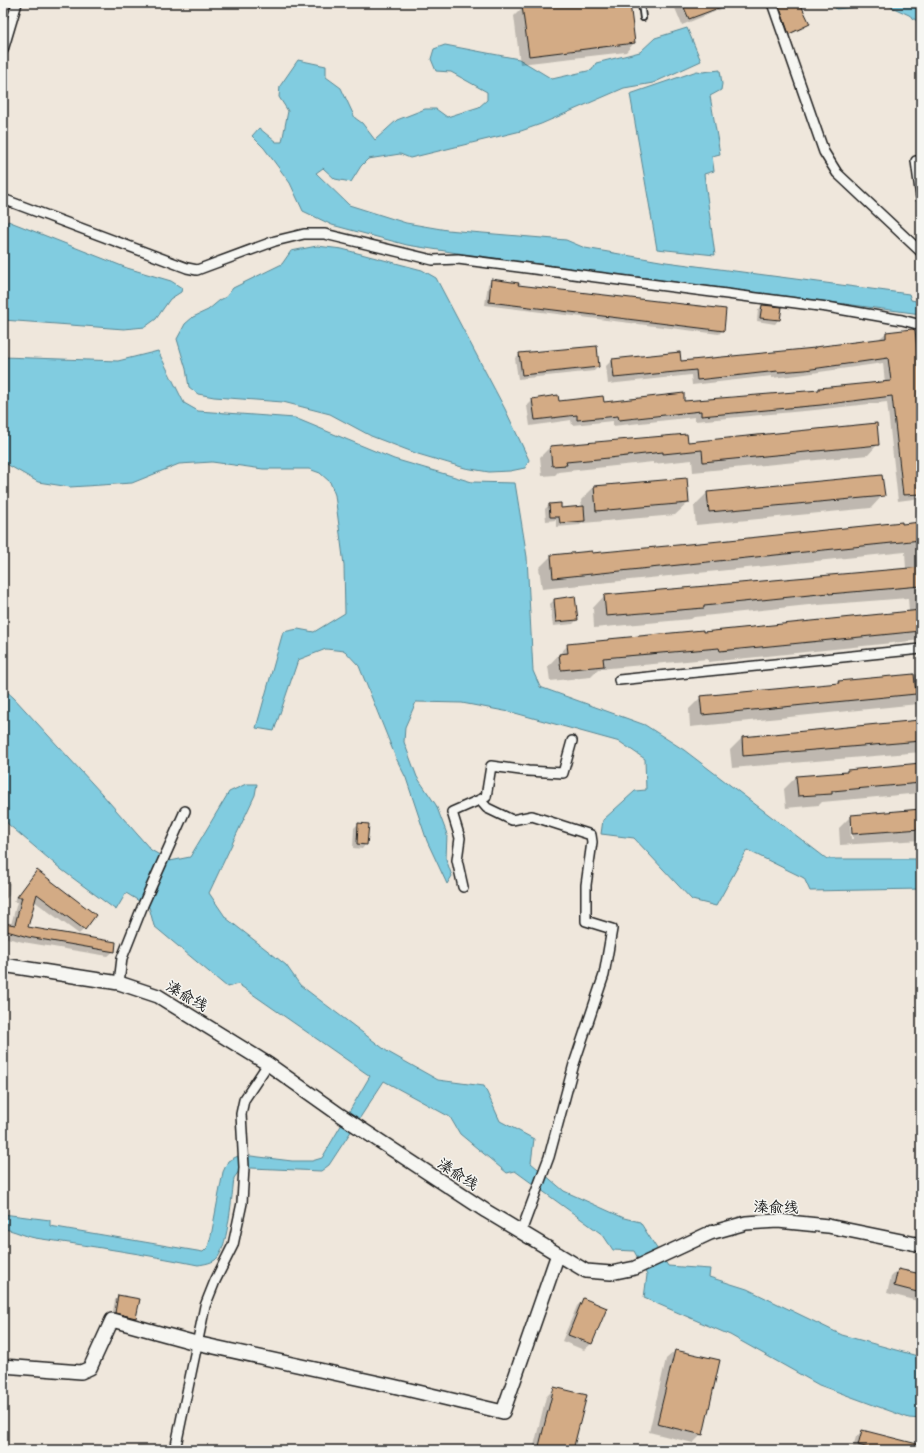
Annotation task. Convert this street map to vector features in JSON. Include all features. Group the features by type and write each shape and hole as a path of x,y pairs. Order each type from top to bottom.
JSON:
{"main road":[{"name":"溱俞线","path":"3,965 119,983 158,996 268,1064 340,1115 486,1211 586,1271 610,1273 635,1268 710,1233 746,1223 778,1220 828,1226 921,1245"},
{"path":"3,1366 81,1372 86,1370 90,1368 112,1320 196,1343 394,1386 504,1412 558,1254"}],"street":[{"path":"3,50 17,3"},
{"path":"772,3 824,152 837,173 921,252"},
{"path":"916,161 920,193"},
{"path":"3,199 187,268 196,270 275,241 304,234 325,234 433,260 458,260 820,306 902,320 921,325"},
{"path":"619,680 921,649"},
{"path":"463,887 457,860 460,838 452,812 486,797 491,766 528,771 563,773 572,741"},
{"path":"480,800 487,808 512,820 532,816 591,835 592,842 586,885 586,921 612,929 604,975 574,1064 549,1157 521,1232"},
{"path":"119,983 122,958 142,905 185,811"},
{"path":"175,1450 196,1343 205,1306 215,1281 233,1245 242,1203 244,1167 241,1114 244,1100 268,1064"}],"lane":[{"path":"641,3 643,18"}],"water":[{"path":"832,3 921,3 921,24 909,15 885,4 836,9"},
{"path":"687,28 701,61 653,83 624,88 541,124 521,131 410,158 400,154 368,159 361,166 351,182 335,179 323,168 316,173 349,205 406,223 447,230 566,240 585,248 666,262 909,294 911,300 921,302 921,314 464,254 407,245 332,225 303,211 290,183 264,148 252,136 259,128 276,142 282,142 288,111 279,97 280,86 298,60 326,66 326,77 341,88 355,118 362,123 375,140 397,120 425,109 436,109 447,117 479,107 487,100 487,92 451,72 436,71 431,59 434,49 445,45 519,59 552,79 592,70 596,63 640,52 655,38"},
{"path":"720,70 722,84 721,90 710,96 720,154 712,156 714,171 704,174 715,255 657,249 630,94 697,71 703,72"},
{"path":"8,221 127,268 171,281 182,288 181,292 170,299 156,319 145,327 124,329 3,320 3,237"},
{"path":"317,246 342,249 422,270 436,278 505,409 529,460 525,468 510,471 489,472 465,468 418,454 371,436 330,414 283,402 214,397 198,394 189,387 186,369 177,339 185,324 193,317 208,310 226,297 233,288 282,264 291,251"},
{"path":"158,351 184,403 198,411 295,418 394,459 472,482 515,483 527,557 533,671 540,687 645,725 684,750 827,859 921,859 921,889 810,891 804,878 747,850 716,906 692,900 634,838 601,834 603,820 635,791 646,790 645,759 620,742 515,713 462,703 416,702 405,727 404,742 417,777 436,805 447,834 446,859 452,876 447,884 427,841 406,778 396,758 359,666 345,651 326,649 298,660 274,731 256,728 283,632 298,629 314,632 345,613 344,565 335,495 330,482 320,473 309,469 263,469 212,462 179,464 132,483 70,487 38,482 3,462 3,357 118,361"},
{"path":"3,688 14,698 102,794 151,850 170,861 190,857 229,792 246,784 257,784 255,795 209,893 226,918 286,965 300,985 388,1052 438,1080 484,1086 500,1121 534,1139 531,1163 564,1191 624,1218 640,1222 668,1266 710,1269 709,1277 747,1289 842,1335 921,1357 921,1419 909,1418 819,1385 730,1335 644,1298 647,1275 634,1251 613,1250 603,1235 515,1171 507,1173 460,1134 450,1117 384,1081 329,1165 321,1171 251,1168 239,1171 234,1178 227,1231 221,1251 216,1259 206,1264 198,1265 97,1247 35,1238 3,1229 3,1214 50,1220 50,1226 203,1252 208,1247 223,1172 228,1161 238,1156 292,1161 312,1161 322,1158 370,1076 238,984 227,987 154,926 149,907 126,893 116,910 62,870 8,824 3,816"}],"building":[{"path":"548,3 630,3 635,43 529,56 522,6"},
{"path":"682,3 728,3 729,4 689,19"},
{"path":"778,3 800,3 810,24 789,34"},
{"path":"491,279 519,283 518,285 726,309 724,331 489,302"},
{"path":"762,305 782,307 780,320 760,318"},
{"path":"912,329 915,330 921,385 921,494 903,495 892,396 821,405 701,416 701,411 619,420 618,416 577,420 577,415 535,420 532,399 558,395 559,401 603,396 604,402 684,393 684,401 819,390 819,388 891,381 888,358 805,370 778,371 697,380 696,370 614,378 612,359 680,352 681,361 815,348 886,338 886,332"},
{"path":"597,346 599,367 522,375 519,353"},
{"path":"877,423 879,445 703,462 702,450 663,454 663,452 566,462 567,465 552,466 550,446 687,434 688,442"},
{"path":"882,475 885,496 709,512 707,492"},
{"path":"687,478 689,503 596,511 594,486"},
{"path":"561,503 561,508 584,506 585,521 560,523 559,517 550,517 549,504"},
{"path":"902,522 902,524 921,522 921,540 553,578 551,555 592,551 592,553 710,542"},
{"path":"921,567 921,586 829,593 704,606 704,608 606,616 604,595"},
{"path":"575,596 578,620 556,622 554,599"},
{"path":"921,610 921,631 720,651 719,648 603,658 604,666 561,670 559,654 568,653 567,644"},
{"path":"914,674 916,694 702,715 700,696 839,683 838,681"},
{"path":"920,720 921,741 743,756 742,737"},
{"path":"921,763 921,783 832,791 832,794 798,796 796,776 847,772 847,770"},
{"path":"921,809 921,829 852,834 851,815"},
{"path":"358,823 369,824 367,845 357,844"},
{"path":"37,870 96,915 85,930 37,894 28,927 116,942 115,952 28,937 3,930 4,923 15,925 22,897 17,897"},
{"path":"898,1269 921,1274 921,1293 894,1286"},
{"path":"118,1295 140,1299 136,1318 115,1313"},
{"path":"583,1298 607,1308 592,1344 568,1335"},
{"path":"675,1350 720,1360 703,1435 657,1424"},
{"path":"554,1387 587,1395 573,1450 538,1450"},
{"path":"862,1430 921,1445 921,1450 877,1450 858,1445"}]}
